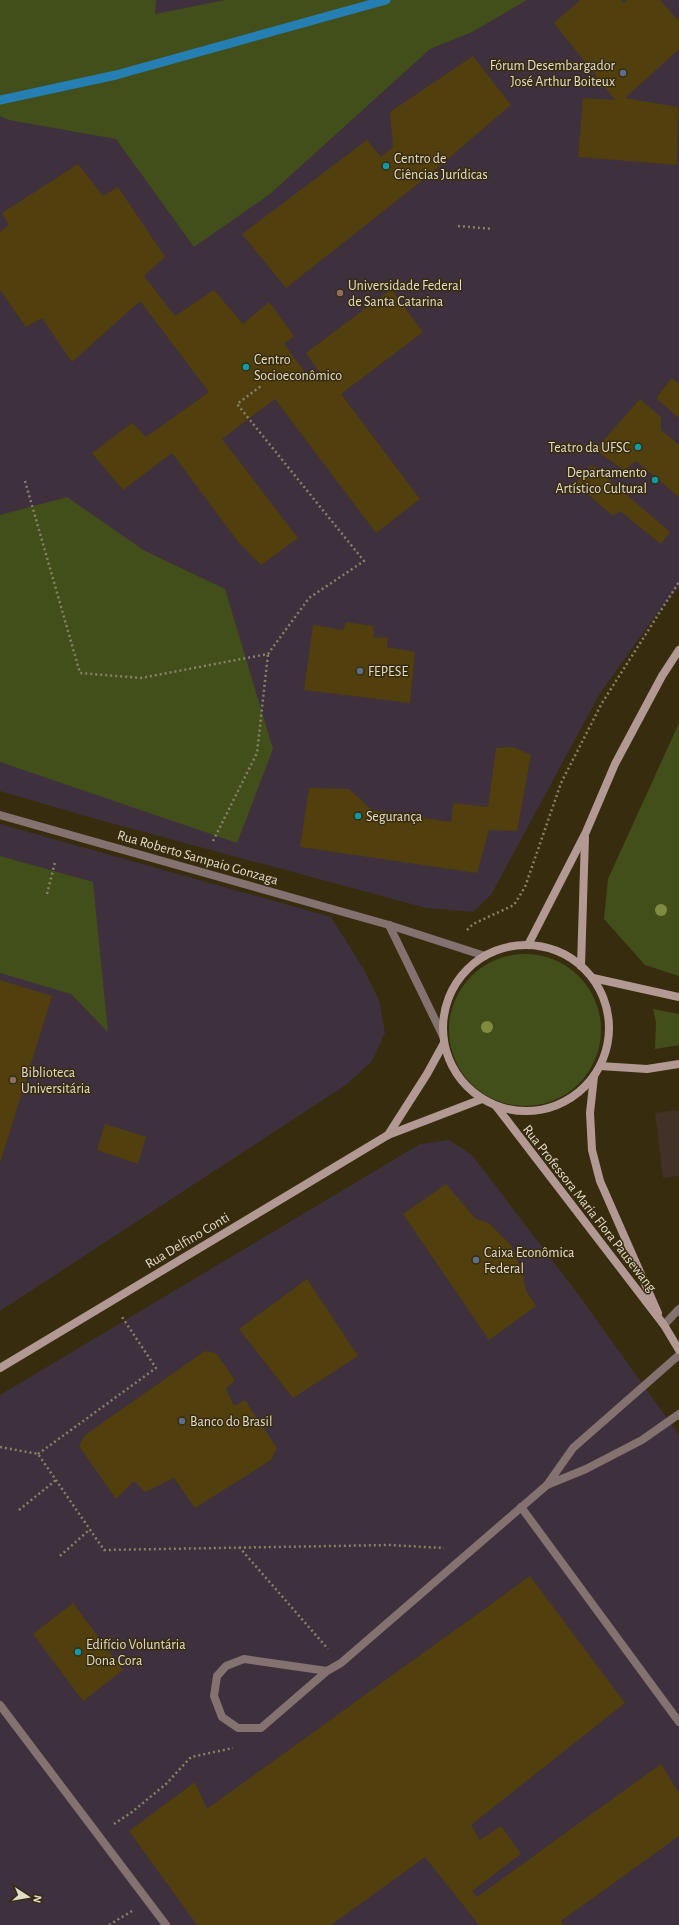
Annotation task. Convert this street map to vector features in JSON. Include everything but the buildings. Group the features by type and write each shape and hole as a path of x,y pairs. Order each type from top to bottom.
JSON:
{"main road":[{"path":"528,945 586,832 615,764 662,676 679,650"},
{"path":"581,966 586,832"},
{"path":"528,945 556,951 581,966 593,978 604,1000 609,1033 600,1066 594,1076 567,1101 532,1112 496,1106 482,1099 464,1084 451,1065 444,1040 444,1013 452,990 466,971 485,956 506,947 528,945"},
{"path":"593,978 679,998"},
{"name":"Rua Delfino Conti","path":"388,1135 427,1074 444,1040"},
{"path":"600,1066 647,1068 679,1064"},
{"name":"Rua Professora Maria Flora Pausewang","path":"594,1076 590,1113 592,1150 600,1181 664,1325"},
{"name":"Rua Delfino Conti","path":"0,1368 388,1135 482,1099"},
{"name":"Rua Professora Maria Flora Pausewang","path":"496,1106 664,1325 679,1350"}],"street":[{"name":"Rua Roberto Sampaio Gonzaga","path":"0,815 389,925 485,956"},
{"path":"389,925 444,1040"},
{"path":"664,1325 679,1309"},
{"path":"327,1671 244,1659 226,1666 217,1676 214,1696 222,1717 238,1728 261,1728 327,1671 341,1664 521,1506 547,1485 573,1448 679,1355"},
{"path":"547,1485 586,1469 642,1440 679,1414"},
{"path":"521,1506 679,1722"},
{"path":"0,1705 166,1925"}],"path":[{"path":"458,226 493,229"},
{"path":"213,841 257,753 268,654 310,598 364,561 237,404 261,386"},
{"path":"25,481 80,673 141,678 268,654"},
{"path":"473,924 514,905 525,886 565,776 602,703 679,582"},
{"path":"47,894 55,862"},
{"path":"38,1454 156,1368 111,1301"},
{"path":"0,1447 38,1454 104,1550 389,1545 473,1549"},
{"path":"19,1510 56,1480"},
{"path":"60,1556 90,1530"},
{"path":"239,1547 341,1664"},
{"path":"97,1835 132,1812 166,1784 192,1757 237,1747"},
{"path":"109,1925 148,1901"}],"shaded area":[{"name":"Universidade Federal de Santa Catarina","path":"0,0 679,0 679,587 655,616 599,695 491,895 473,912 426,908 96,819 0,791"},
{"path":"0,824 331,917 363,968 379,1000 385,1033 372,1061 346,1085 0,1311"},
{"path":"679,1110 679,1176 663,1178 655,1113"},
{"path":"449,1140 472,1155 578,1294 679,1435 679,1925 0,1925 0,1395 420,1144"}],"green space":[{"path":"0,0 156,0 155,14 225,0 527,0 472,32 430,49 270,194 194,247 116,139 9,120 0,116"},
{"path":"67,497 145,551 225,589 273,749 237,843 0,762 0,515"},
{"path":"679,723 679,976 645,965 604,919 608,879"},
{"path":"0,856 93,882 108,1032 71,994 0,973"},
{"path":"525,954 540,956 561,963 583,982 592,994 595,1001 601,1030 599,1045 592,1066 573,1088 561,1097 554,1100 525,1106 510,1104 489,1097 467,1078 458,1066 455,1059 449,1030 451,1015 458,994 477,972 489,963 496,960"},
{"path":"653,1009 679,1014 679,1045 655,1049 656,1022"}],"waterway":[{"path":"0,100 116,75 386,0"}],"place":[{"name":"Fórum Desembargador José Arthur Boiteux","path":"623,73"},
{"name":"Centro de Ciências Jurídicas","path":"386,166"},
{"name":"Universidade Federal de Santa Catarina","path":"340,293"},
{"name":"Centro Socioeconômico","path":"246,367"},
{"name":"Teatro da UFSC","path":"638,447"},
{"name":"Departamento Artístico Cultural","path":"655,480"},
{"name":"FEPESE","path":"360,671"},
{"name":"Segurança","path":"358,816"},
{"name":"Biblioteca Universitária","path":"13,1080"},
{"name":"Caixa Econômica Federal","path":"476,1260"},
{"name":"Banco do Brasil","path":"182,1421"},
{"name":"Edifício Voluntária Dona Cora","path":"78,1652"}]}
